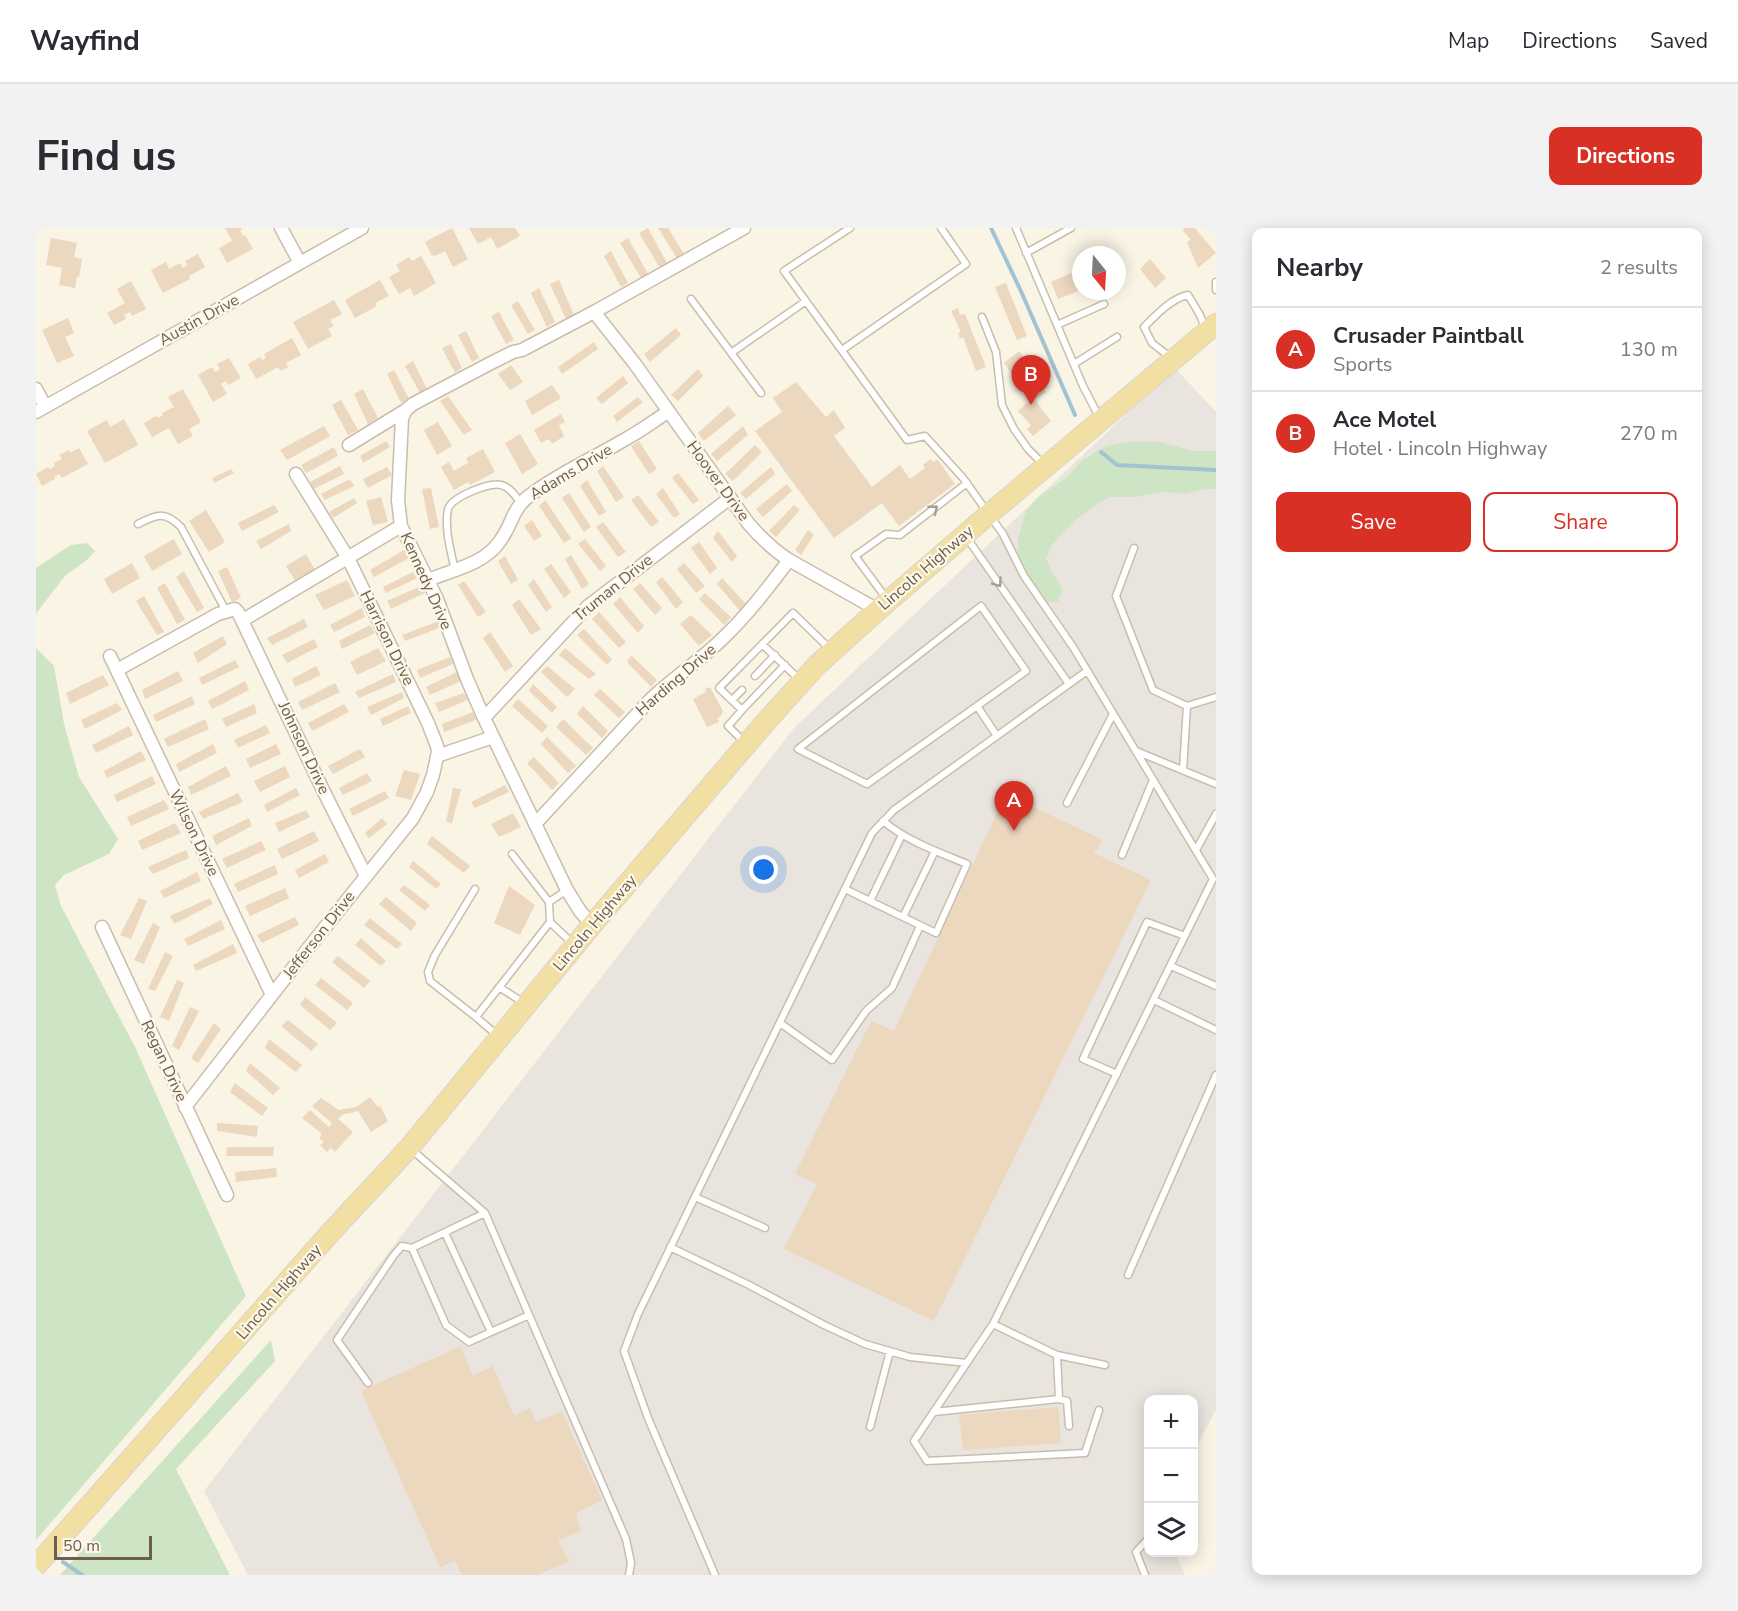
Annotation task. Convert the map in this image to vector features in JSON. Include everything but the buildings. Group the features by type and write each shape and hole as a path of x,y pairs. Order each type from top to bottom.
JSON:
{"main road":[{"name":"Lincoln Highway","path":"36,1566 409,1148 592,925 746,744 802,682 832,652 988,514 1213,326"}],"street":[{"path":"281,228 300,263"},
{"name":"Austin Drive","path":"41,409 362,228"},
{"path":"349,445 413,404 594,312 744,228"},
{"name":"Hoover Drive","path":"594,312 635,364 748,524 764,541 789,560 883,606"},
{"path":"36,389 41,409"},
{"name":"Kennedy Drive","path":"406,410 402,418 399,460 398,500 401,526 428,580 493,737 567,890 592,925"},
{"name":"Adams Drive","path":"428,580 479,559 495,548 507,531 513,513 532,493 668,412"},
{"name":"Harrison Drive","path":"296,474 348,558 429,723 437,746 437,756"},
{"name":"Truman Drive","path":"484,718 587,607 730,498"},
{"path":"117,670 226,611 235,609 243,620 401,526"},
{"name":"Harding Drive","path":"535,824 650,700 721,640 754,605 789,560"},
{"name":"Johnson Drive","path":"243,620 366,876"},
{"name":"Wilson Drive","path":"110,656 272,995"},
{"path":"437,756 493,737"},
{"name":"Jefferson Drive","path":"185,1107 413,818 427,792 437,756"},
{"name":"Regan Drive","path":"102,927 227,1195"}],"lane":[{"path":"850,228 784,271 907,440 925,436 967,483 1003,534 1024,576 1073,647 1215,880 993,1324 914,1441 927,1461 1085,1453 1099,1410"},
{"path":"842,350 966,264 941,228"},
{"path":"1016,228 1100,420"},
{"path":"1026,253 1071,228"},
{"path":"1216,282 1216,290"},
{"path":"1173,359 1152,343 1144,327 1174,300 1188,295 1200,315 1213,326"},
{"path":"691,299 761,393"},
{"path":"731,353 806,301"},
{"path":"1057,325 1104,304"},
{"path":"982,316 996,352 1002,405 1014,429 1028,449 1045,466"},
{"path":"1074,364 1117,338"},
{"path":"883,606 855,556 886,534 900,535 967,483"},
{"path":"455,570 450,547 448,517 448,510 455,500 493,484 502,485 511,490 521,504"},
{"path":"138,524 154,515 164,515 174,520 181,527 226,611"},
{"path":"965,535 1069,684"},
{"path":"1134,548 1116,596 1153,690 1187,706 1216,697"},
{"path":"981,606 1026,671 977,706 867,784 798,749 981,606"},
{"path":"742,710 719,688 794,613 832,652"},
{"path":"762,644 802,682"},
{"path":"755,676 775,655"},
{"path":"746,744 728,726 785,665"},
{"path":"715,1575 648,1418 624,1351 638,1314 873,833 894,810 1087,671"},
{"path":"732,700 742,690"},
{"path":"977,706 997,736"},
{"path":"1183,770 1187,706"},
{"path":"1067,803 1113,714"},
{"path":"1135,750 1216,784"},
{"path":"1122,855 1153,780"},
{"path":"1196,850 1216,814"},
{"path":"845,889 936,933 967,864 902,835 883,821"},
{"path":"870,901 902,835"},
{"path":"903,917 935,851"},
{"path":"476,1017 550,922 549,902 512,854"},
{"path":"475,889 435,955 428,972 430,981 500,1038"},
{"path":"549,902 567,890"},
{"path":"550,922 575,946"},
{"path":"1117,1074 1083,1059 1147,922 1185,936"},
{"path":"780,1023 832,1060 866,1011 892,988 920,926"},
{"path":"1171,966 1216,986"},
{"path":"499,987 526,1005"},
{"path":"1154,1000 1216,1030"},
{"path":"1128,1275 1216,1075"},
{"path":"409,1148 485,1213 626,1539 631,1563 628,1575"},
{"path":"694,1197 765,1228"},
{"path":"369,1383 337,1340 394,1255 402,1246 412,1248 485,1213"},
{"path":"445,1233 491,1332"},
{"path":"670,1247 865,1344 910,1357 967,1364"},
{"path":"412,1248 446,1325 469,1342 529,1315"},
{"path":"993,1324 1057,1355 1105,1365"},
{"path":"870,1427 890,1351"},
{"path":"1057,1355 1059,1399"},
{"path":"934,1412 1059,1399 1068,1401 1070,1426"},
{"path":"1144,1544 1136,1552 1145,1575"}],"shaded area":[{"path":"1175,368 1216,412 1216,1410 1198,1444 1198,1395 1144,1395 1144,1557 1177,1557 1185,1575 248,1575 204,1491 794,728"}],"green space":[{"path":"1126,442 1159,442 1194,451 1216,451 1216,489 1184,494 1166,492 1132,497 1110,497 1092,507 1051,546 1046,559 1063,589 1058,602 1042,602 1023,571 1018,555 1018,538 1026,511 1037,498 1066,478 1084,459 1106,446"},
{"path":"87,543 95,551 65,576 36,616 36,568 71,545"},
{"path":"36,648 54,666 64,724 79,777 118,839 109,854 64,875 55,885 61,906 135,1047 246,1296 36,1540"},
{"path":"271,1340 275,1361 176,1469 230,1575 60,1575"}],"waterway":[{"path":"991,228 1075,415"},
{"path":"1101,452 1117,465 1216,470"},
{"path":"63,1562 82,1575"}],"place":[{"name":"Ace Motel","path":"1031,405"},
{"name":"Crusader Paintball","path":"1014,831"}]}
